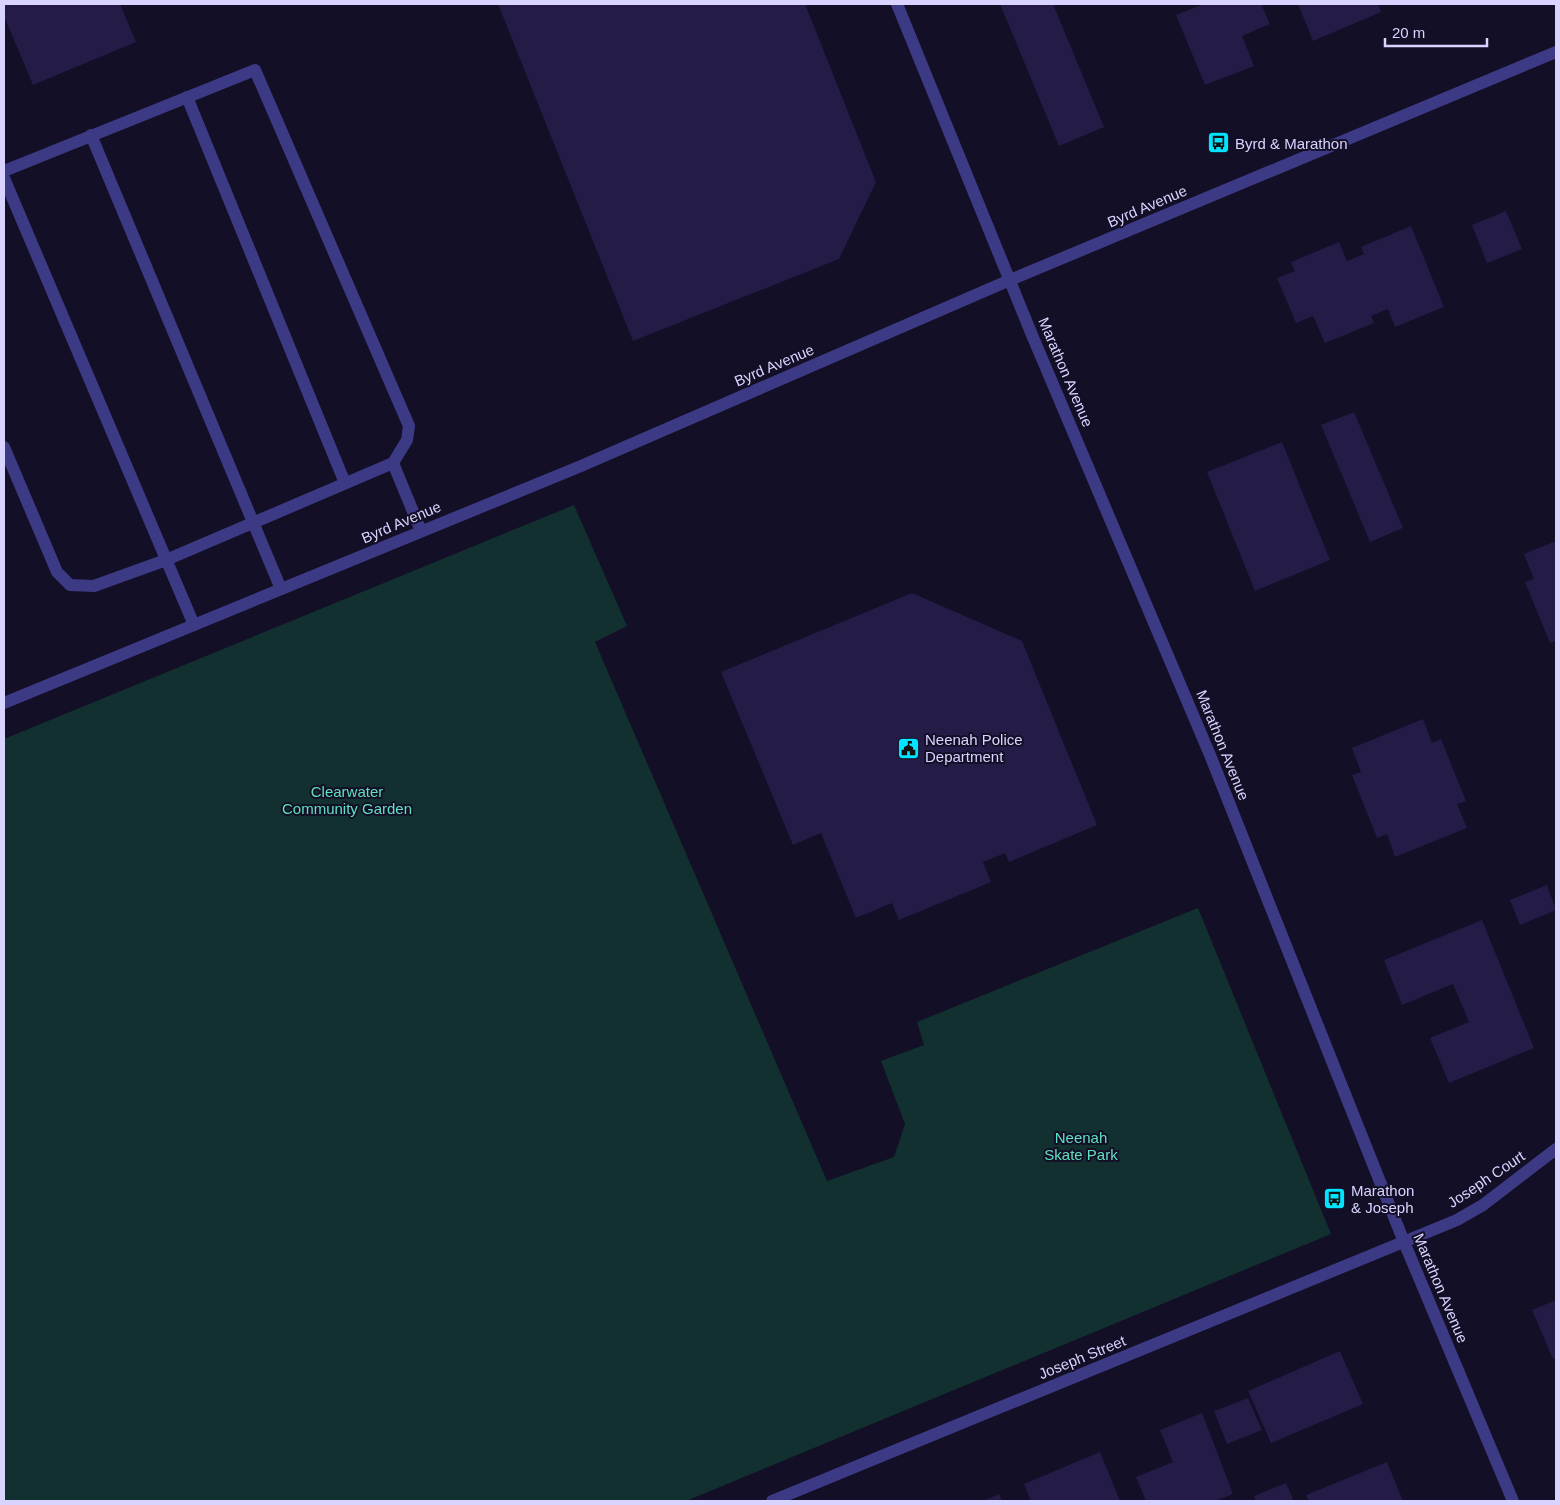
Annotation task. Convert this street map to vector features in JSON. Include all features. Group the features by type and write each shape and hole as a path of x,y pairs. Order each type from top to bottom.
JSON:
{"street":[{"name":"Marathon Avenue","path":"897,4 1010,280 1213,764 1404,1242 1513,1501"},
{"name":"Byrd Avenue","path":"4,703 581,466 1010,280 1556,52"},
{"path":"4,170 255,70 409,426 407,440 393,463 166,560 94,586 70,585 57,572 4,447"},
{"path":"187,97 345,484"},
{"path":"91,134 281,589"},
{"path":"4,178 194,625"},
{"path":"393,463 421,532"},
{"name":"Joseph Court","path":"1404,1242 1457,1220 1483,1205 1556,1149"},
{"name":"Joseph Street","path":"772,1501 1404,1242"}],"green space":[{"path":"574,505 627,626 595,642 827,1181 894,1157 905,1124 881,1061 924,1045 917,1022 1198,908 1331,1234 686,1501 4,1501 4,739"}],"building":[{"path":"4,4 120,4 136,42 33,85 4,16"},
{"path":"498,4 805,4 876,182 839,259 633,341"},
{"path":"1000,4 1053,4 1104,127 1059,146"},
{"path":"1204,4 1261,4 1270,24 1242,36 1254,66 1205,85 1176,15"},
{"path":"1298,4 1378,4 1381,12 1313,41"},
{"path":"1506,211 1522,249 1487,263 1472,225"},
{"path":"1411,226 1444,307 1395,327 1388,309 1371,316 1374,323 1325,343 1313,316 1296,323 1277,278 1295,271 1291,262 1339,242 1347,261 1364,254 1361,247"},
{"path":"1354,412 1403,528 1370,542 1321,425"},
{"path":"1282,442 1330,560 1255,591 1207,472"},
{"path":"1556,541 1556,641 1550,643 1525,582 1534,579 1524,554"},
{"name":"Neenah Police Department","path":"912,593 1022,641 1097,825 1009,862 1005,853 983,862 991,882 899,920 892,903 856,918 821,833 793,845 721,672"},
{"path":"1423,719 1432,743 1441,739 1466,801 1457,804 1467,828 1395,857 1387,834 1377,838 1352,775 1361,772 1352,748"},
{"path":"1547,885 1556,910 1520,925 1510,900"},
{"path":"1482,920 1534,1048 1449,1083 1430,1038 1469,1022 1453,984 1402,1005 1384,960"},
{"path":"1556,1300 1556,1358 1553,1359 1532,1310"},
{"path":"1340,1351 1363,1404 1271,1443 1248,1391"},
{"path":"1248,1398 1262,1430 1227,1444 1214,1411"},
{"path":"1202,1413 1233,1494 1215,1501 1146,1501 1136,1477 1173,1462 1160,1430"},
{"path":"1100,1452 1120,1501 1031,1501 1024,1484"},
{"path":"1387,1462 1403,1501 1309,1501 1306,1495"},
{"path":"1286,1483 1294,1501 1256,1501 1254,1496"},
{"path":"999,1494 1002,1501 983,1501"}],"place":[{"name":"Byrd & Marathon","path":"1219,143"},
{"name":"Neenah Police Department","path":"909,748"},
{"name":"Marathon & Joseph","path":"1335,1199"}],"park label":[{"name":"Clearwater Community Garden","path":"347,800"},
{"name":"Neenah Skate Park","path":"1081,1146"}]}
